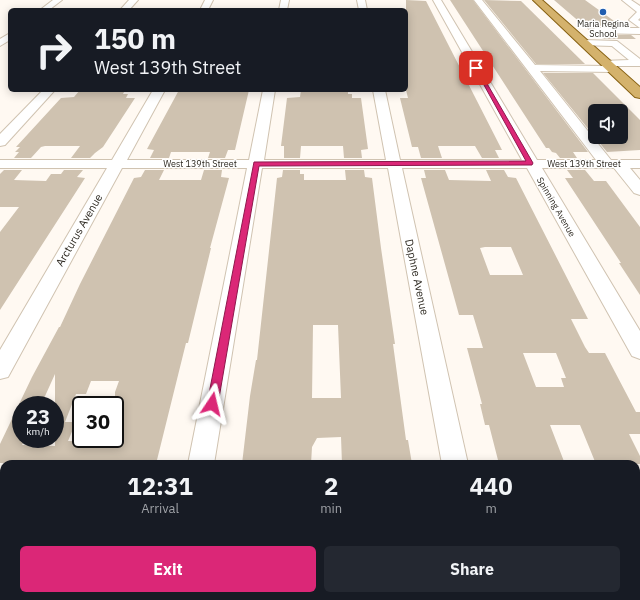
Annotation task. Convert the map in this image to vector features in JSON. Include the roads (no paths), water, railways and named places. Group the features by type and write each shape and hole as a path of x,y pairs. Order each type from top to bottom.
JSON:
{"main road":[{"path":"537,0 609,66 635,84 640,94"}],"street":[{"path":"47,8 58,0"},
{"path":"126,8 134,0"},
{"name":"Spinning Avenue","path":"436,0 640,350"},
{"path":"478,0 613,164 640,190"},
{"path":"626,0 640,10"},
{"path":"640,13 633,20 640,25"},
{"path":"572,32 640,31"},
{"path":"584,43 614,43 640,63"},
{"path":"533,68 609,66 640,63"},
{"path":"0,142 47,92"},
{"name":"Arcturus Avenue","path":"0,370 158,92"},
{"path":"202,460 269,92"},
{"name":"Daphne Avenue","path":"379,92 454,460"},
{"name":"West 139th Street","path":"0,164 640,164"}],"place":[{"name":"Maria Regina School","path":"603,12"}]}
